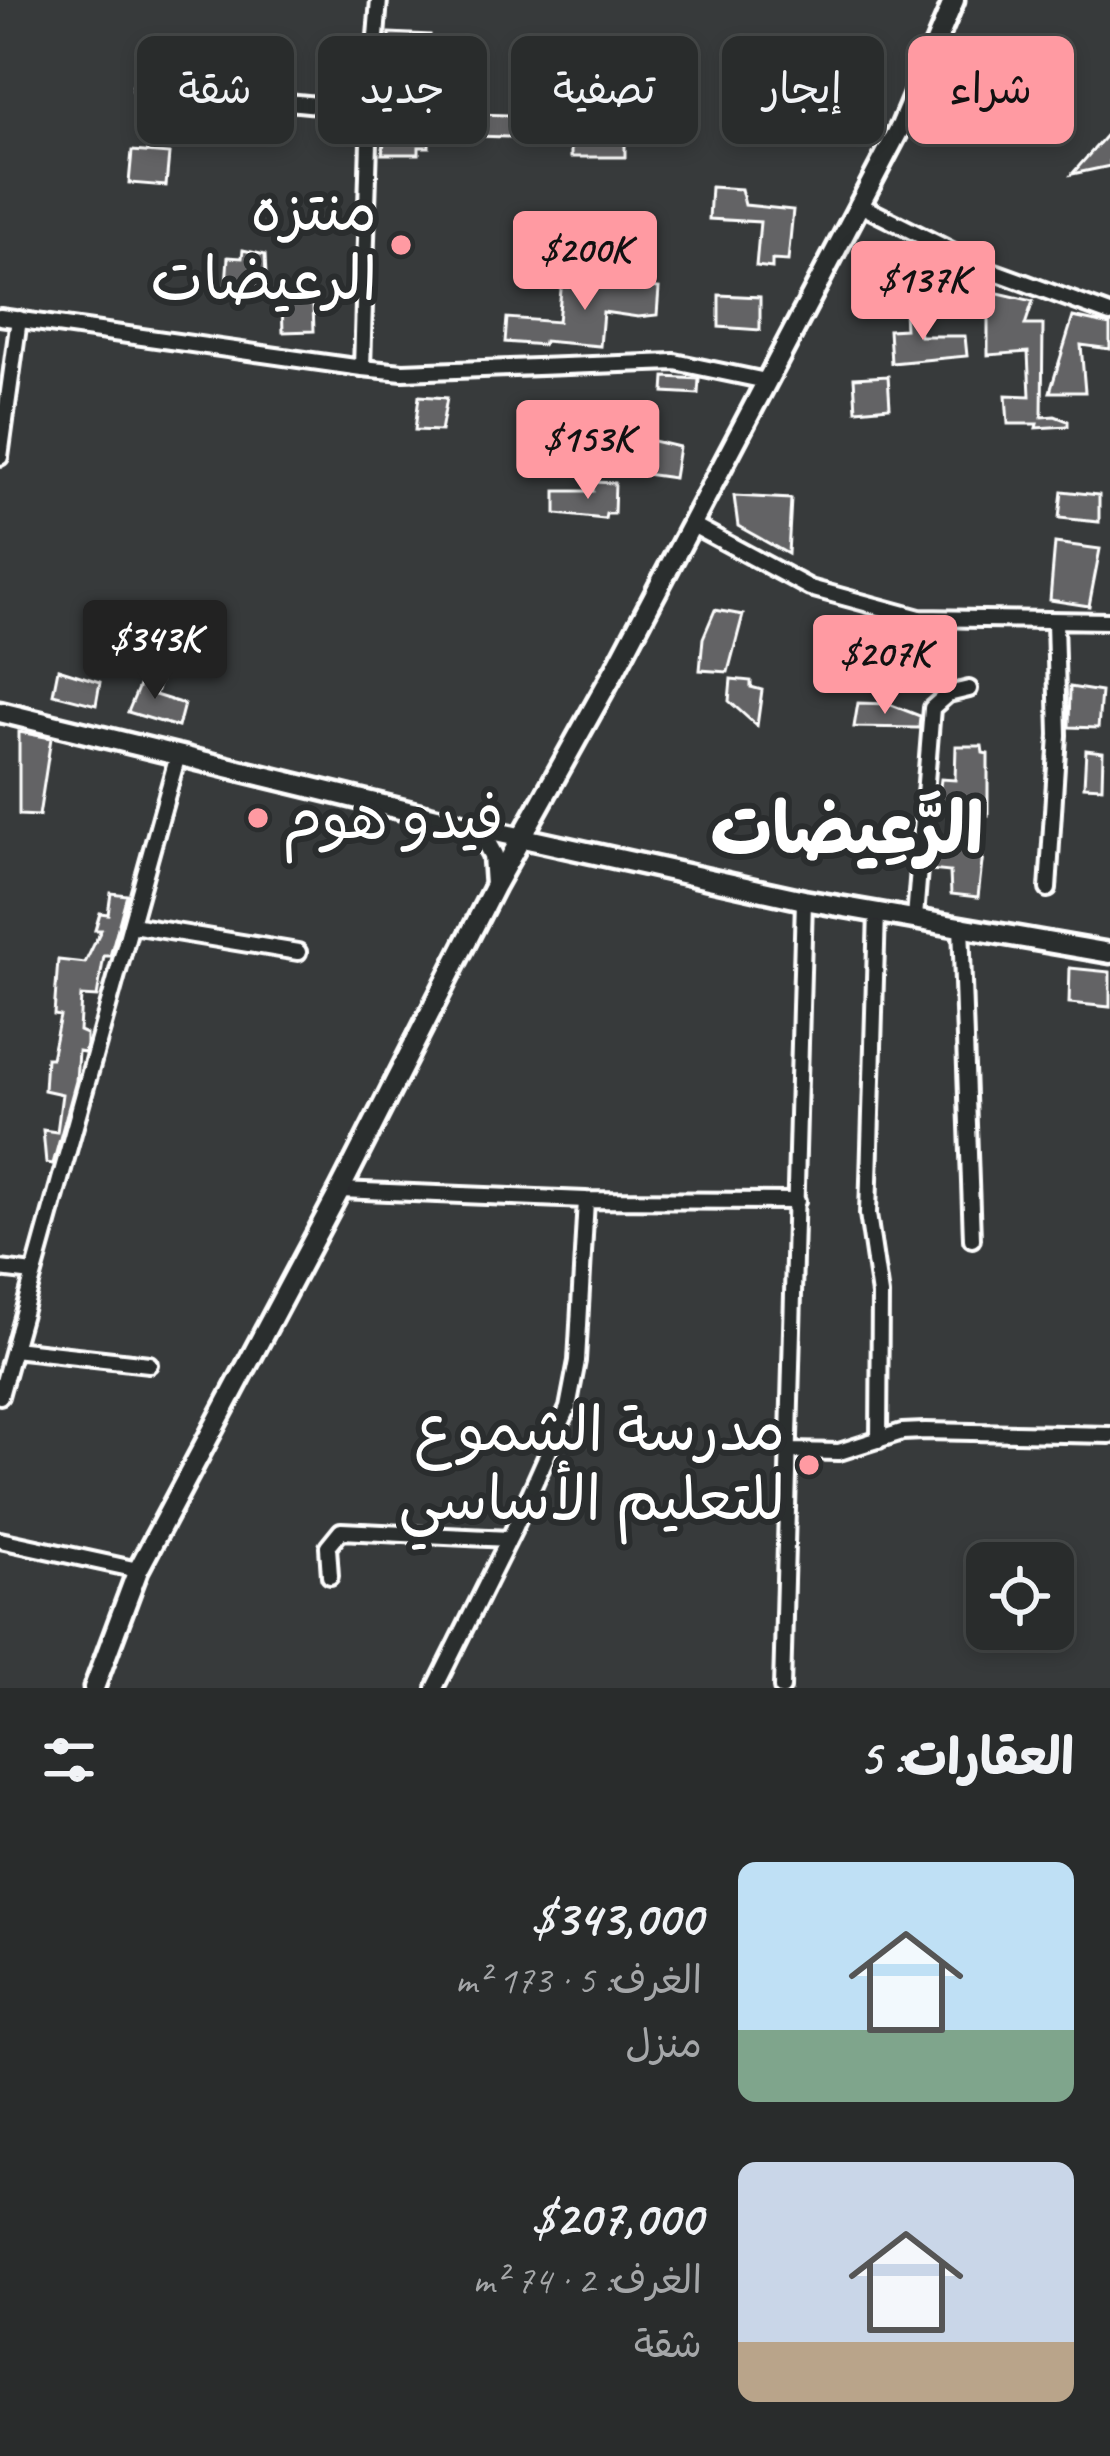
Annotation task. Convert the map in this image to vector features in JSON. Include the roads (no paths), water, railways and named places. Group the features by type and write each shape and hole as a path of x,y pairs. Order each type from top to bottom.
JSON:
{"street":[{"path":"376,36 379,0"},
{"path":"94,1688 138,1570 495,885 525,837 901,126 954,0"},
{"path":"362,368 369,144"},
{"path":"858,204 990,270 1110,314"},
{"path":"0,316 403,372 675,362 766,382"},
{"path":"0,457 19,319"},
{"path":"692,524 810,588 920,618 1110,621"},
{"path":"1048,890 1058,735 1055,621"},
{"path":"915,919 931,766 932,708 948,694 969,689"},
{"path":"0,712 478,828 804,900 1110,953"},
{"path":"0,1396 178,754"},
{"path":"478,828 490,846 495,885"},
{"path":"782,1688 804,900"},
{"path":"877,912 868,1214 880,1295 879,1440"},
{"path":"132,925 298,952"},
{"path":"961,925 973,1239"},
{"path":"340,1190 586,1200 796,1201"},
{"path":"435,1688 568,1408 577,1361 586,1200"},
{"path":"0,1269 33,1273"},
{"path":"13,1349 149,1364"},
{"path":"791,1451 839,1452 902,1432 1110,1435"},
{"path":"330,1576 328,1547 341,1531 509,1539"},
{"path":"0,1540 138,1570"}],"place":[{"name":"منتزه الرعيضات","path":"401,245"},
{"name":"فيدو هوم","path":"258,818"},
{"name":"مدرسة الشموع للتعليم الأساسي","path":"809,1465"}],"district":[{"name":"الرَّعِيضات","path":"847,829"}]}
